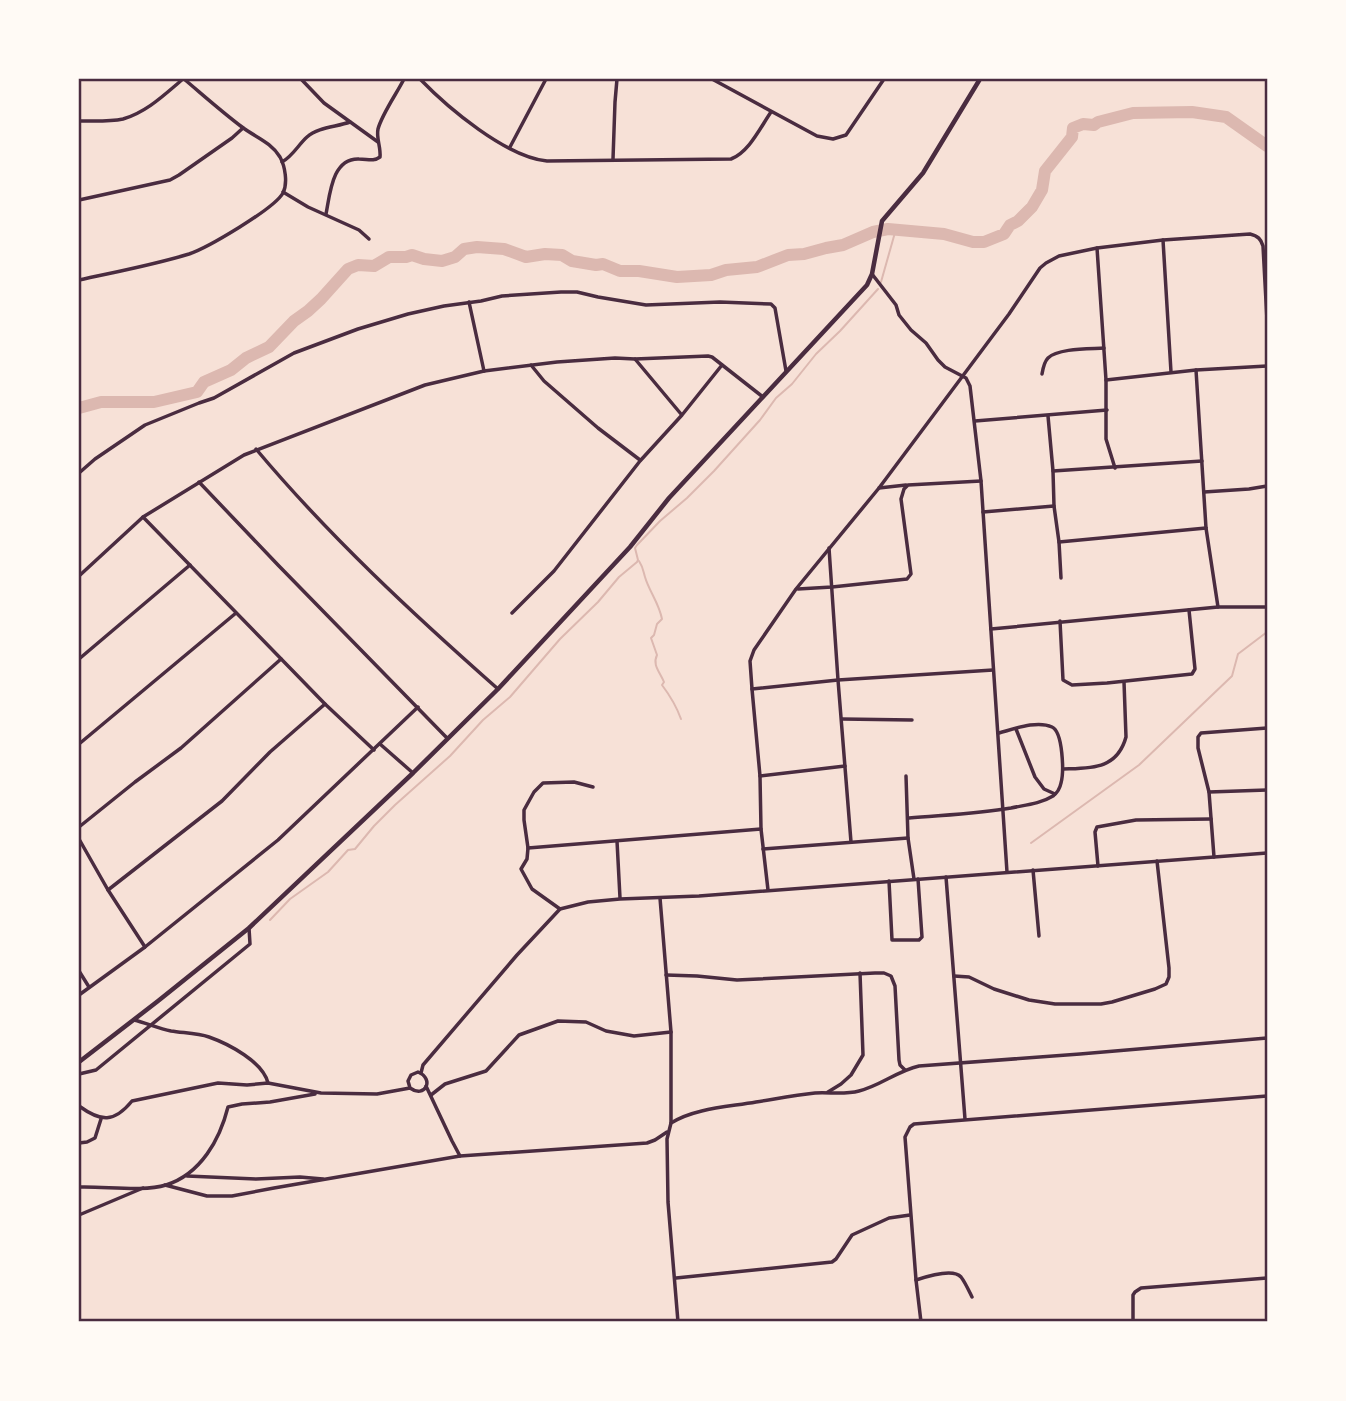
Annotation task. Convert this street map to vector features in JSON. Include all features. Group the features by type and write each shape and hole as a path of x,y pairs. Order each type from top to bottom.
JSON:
{"street":[{"path":"79,121 122,119 135,114 184,79 243,128 270,145 279,155 286,182 283,192 275,201 209,245 191,253 79,280"},
{"path":"301,79 324,103 380,144"},
{"path":"326,215 335,173 341,165 346,160 374,160 380,156 378,130 404,79"},
{"path":"420,79 461,117 510,147 538,160 731,159 744,151 771,112"},
{"path":"510,147 546,79"},
{"path":"613,159 617,79"},
{"path":"712,79 822,138 833,139 842,137 849,131 884,79"},
{"path":"79,1062 249,928 498,689 630,547 670,498 862,291 872,274 882,221 923,173 980,79"},
{"path":"282,162 316,131 351,121"},
{"path":"79,201 170,180 243,128"},
{"path":"283,192 359,230 369,239"},
{"path":"768,890 761,829 760,776 750,661 754,650 796,589 879,488 1046,263 1059,256 1097,248 1250,234 1261,240 1263,246 1267,320"},
{"path":"1163,240 1171,372"},
{"path":"1097,248 1106,380 1106,439 1115,468"},
{"path":"872,274 911,330 944,367 962,375 970,386 981,481 1007,872"},
{"path":"79,472 145,425 198,402 214,398 294,354 384,321 444,306 502,296 577,292 646,305 720,302 771,304 775,308 786,371"},
{"path":"469,302 484,372"},
{"path":"1042,374 1047,359 1056,353 1104,348"},
{"path":"79,576 143,517 256,449 425,385 531,365 615,358 708,356 763,397"},
{"path":"635,359 682,415"},
{"path":"531,365 544,381 640,461"},
{"path":"512,613 554,571 640,461 722,365"},
{"path":"1106,380 1171,372 1267,366"},
{"path":"1196,370 1206,528 1218,607"},
{"path":"975,421 1107,410"},
{"path":"1048,416 1061,578"},
{"path":"256,449 324,524 438,635 498,689"},
{"path":"1053,471 1202,461"},
{"path":"879,488 981,481"},
{"path":"199,482 447,738"},
{"path":"796,589 910,577 901,499 908,485"},
{"path":"1204,492 1267,486"},
{"path":"983,512 1054,506"},
{"path":"143,517 325,704 374,750"},
{"path":"1059,542 1206,528"},
{"path":"830,548 852,842"},
{"path":"79,659 190,565"},
{"path":"992,629 1218,607 1267,607"},
{"path":"1060,621 1063,680 1072,685 1124,682 1192,674 1195,669 1189,610"},
{"path":"79,744 236,613"},
{"path":"79,827 181,748 281,659"},
{"path":"752,689 838,680 993,670"},
{"path":"1063,769 1098,767 1109,762 1118,753 1126,737 1124,682"},
{"path":"108,890 222,801 270,751 325,704"},
{"path":"79,995 145,947 278,840 418,707"},
{"path":"842,719 912,720"},
{"path":"909,818 1003,809 1042,801 1055,795 1061,784 1063,769 1058,732 1053,727 1031,725 999,733"},
{"path":"1214,857 1209,792 1198,748 1198,737 1201,733 1267,727"},
{"path":"1016,729 1035,778 1044,789 1055,795"},
{"path":"380,744 413,773"},
{"path":"760,776 845,766"},
{"path":"889,881 892,940 919,940 922,937 916,879 908,838 906,776"},
{"path":"560,909 532,890 521,869 527,859 528,848 524,810 543,783 574,782 593,786"},
{"path":"1209,792 1267,790"},
{"path":"1098,866 1095,832 1097,827 1136,820 1211,819"},
{"path":"528,848 761,829"},
{"path":"763,849 908,838"},
{"path":"79,839 145,947"},
{"path":"617,841 620,899"},
{"path":"421,1073 423,1065 471,1008 560,909 588,902 620,899 1267,853"},
{"path":"954,976 969,977 999,991 1029,1000 1055,1004 1112,1002 1166,984 1169,968 1157,861"},
{"path":"1032,870 1039,936"},
{"path":"946,877 965,1119"},
{"path":"660,898 671,1032 671,1123 667,1139 668,1202 678,1322"},
{"path":"79,1074 96,1070 250,944 249,928"},
{"path":"79,971 89,987"},
{"path":"666,975 737,980 860,972 884,973 893,978 899,1060 905,1070"},
{"path":"827,1093 851,1075 863,1055 860,972"},
{"path":"134,1020 172,1031 208,1036 238,1051 256,1064 266,1074 268,1083"},
{"path":"431,1095 445,1084 486,1071 519,1035 558,1021 586,1022 606,1031 634,1036 671,1032"},
{"path":"671,1123 712,1110 827,1093 859,1091 919,1066 1267,1038"},
{"path":"410,1088 410,1076 414,1073 421,1073 426,1078 426,1086 460,1156"},
{"path":"79,1106 101,1119 125,1110 132,1101 218,1083 268,1083 321,1093 377,1094 410,1088 419,1092 426,1086"},
{"path":"79,1188 145,1188 165,1185 186,1176 210,1152 228,1107 321,1093"},
{"path":"920,1322 905,1138 910,1126 965,1119 1267,1096"},
{"path":"79,1143 95,1138 101,1119"},
{"path":"165,1185 207,1196 232,1196 460,1156 647,1143 662,1137 668,1131"},
{"path":"186,1176 256,1179 300,1177 328,1180"},
{"path":"79,1214 145,1188"},
{"path":"675,1278 832,1262 852,1235 888,1218 910,1215"},
{"path":"916,1280 946,1273 957,1274 972,1297"},
{"path":"1133,1322 1133,1296 1141,1288 1267,1278"}],"waterway":[{"path":"79,408 101,402 154,402 197,392 204,382 231,370 246,358 269,347 294,321 321,299 348,269 358,265 374,266 389,257 412,255 442,261 455,257 464,249 477,247 504,249 526,257 562,255 572,261 603,264 620,271 677,277 711,275 726,270 757,267 788,255 843,245 873,232 888,229 944,234 973,242 984,242 1004,234 1010,225 1032,207 1042,190 1045,171 1072,137 1073,128 1083,124 1094,125 1133,113 1192,112 1226,117 1267,146"},
{"path":"881,282 896,229"},
{"path":"270,920 290,899 328,872 348,850 355,849 395,805 510,697 560,639 619,577 637,562 637,545 714,471 776,398 792,384 816,354 878,289"},
{"path":"639,561 662,619 651,638 657,655 656,665 664,682 662,685 681,719"},
{"path":"1031,843 1139,765 1232,676 1238,654 1267,632"}]}
